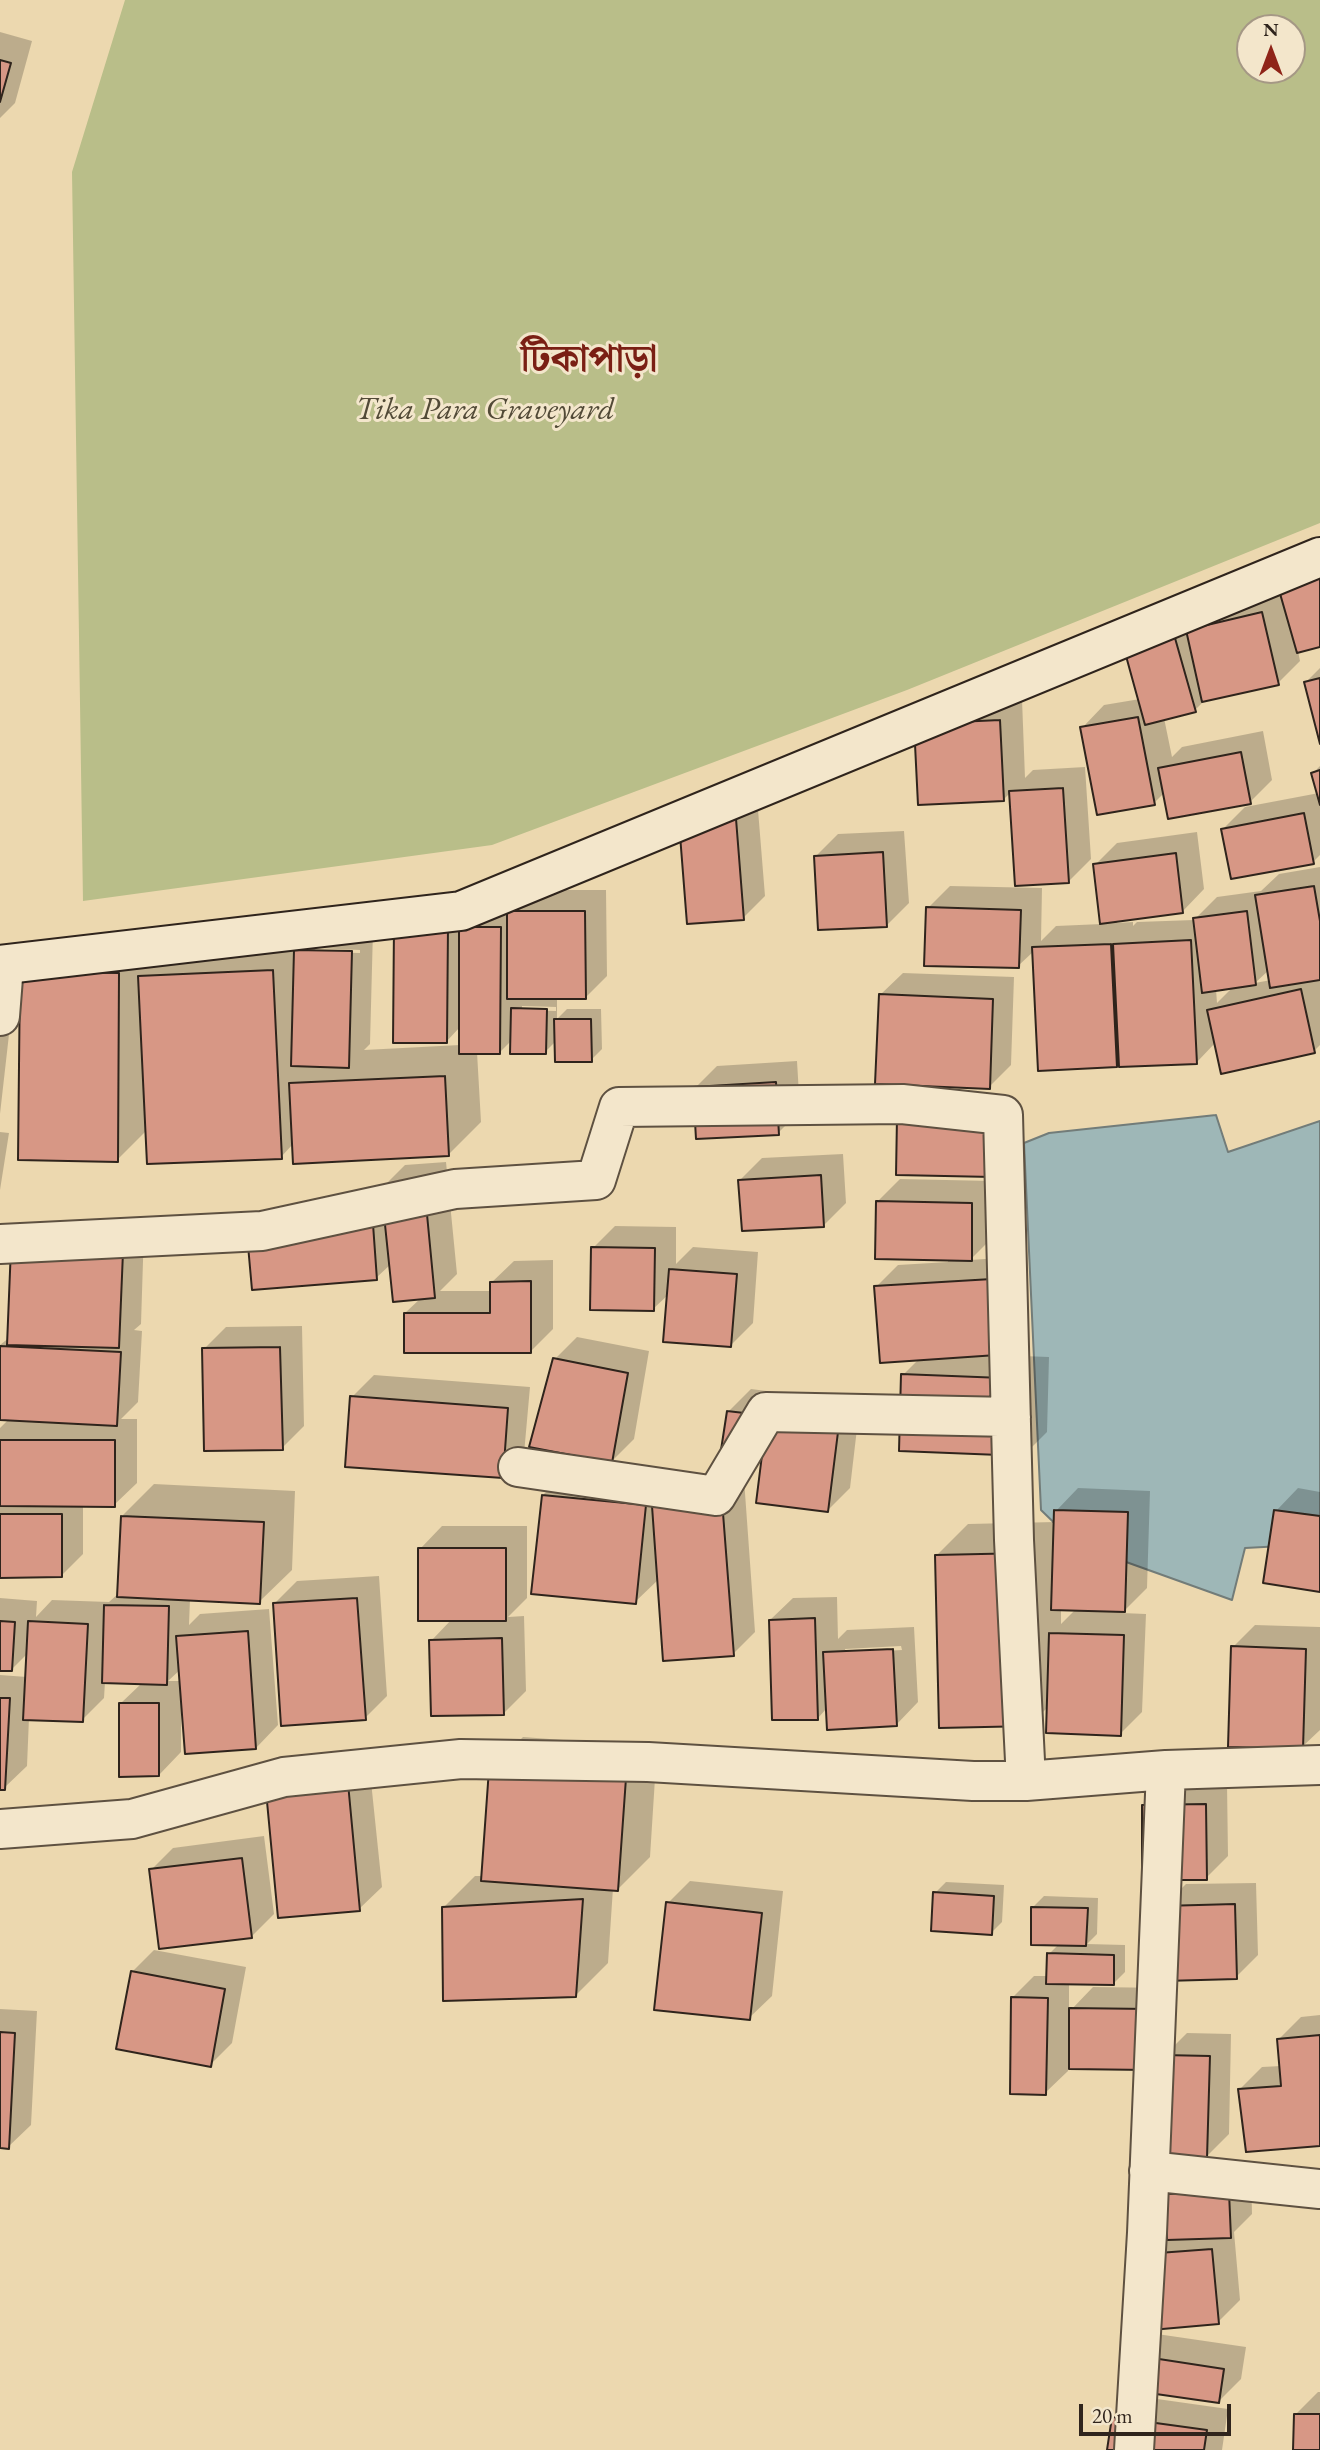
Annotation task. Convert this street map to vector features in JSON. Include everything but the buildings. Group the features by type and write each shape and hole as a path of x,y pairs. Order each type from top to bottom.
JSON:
{"street":[{"path":"0,1016 2,965 461,911 1320,556"},
{"path":"0,1244 262,1230 456,1189 596,1180 619,1107 902,1104 1003,1115 1014,1540 1026,1781"},
{"path":"518,1467 716,1496 766,1412 1010,1417"},
{"path":"0,1829 132,1819 284,1777 461,1759 648,1762 972,1781 1026,1781 1166,1770 1320,1765"},
{"path":"1134,2450 1166,1770"},
{"path":"1149,2171 1320,2189"}],"green space":[{"name":"Tika Para Graveyard","path":"125,0 1320,0 1320,523 907,690 492,845 83,901 72,172"}],"water":[{"path":"1216,1115 1228,1152 1320,1121 1320,1544 1245,1548 1232,1600 1076,1544 1041,1510 1024,1143 1049,1133"}],"district":[{"name":"টিকাপাড়া","path":"589,361"}]}
